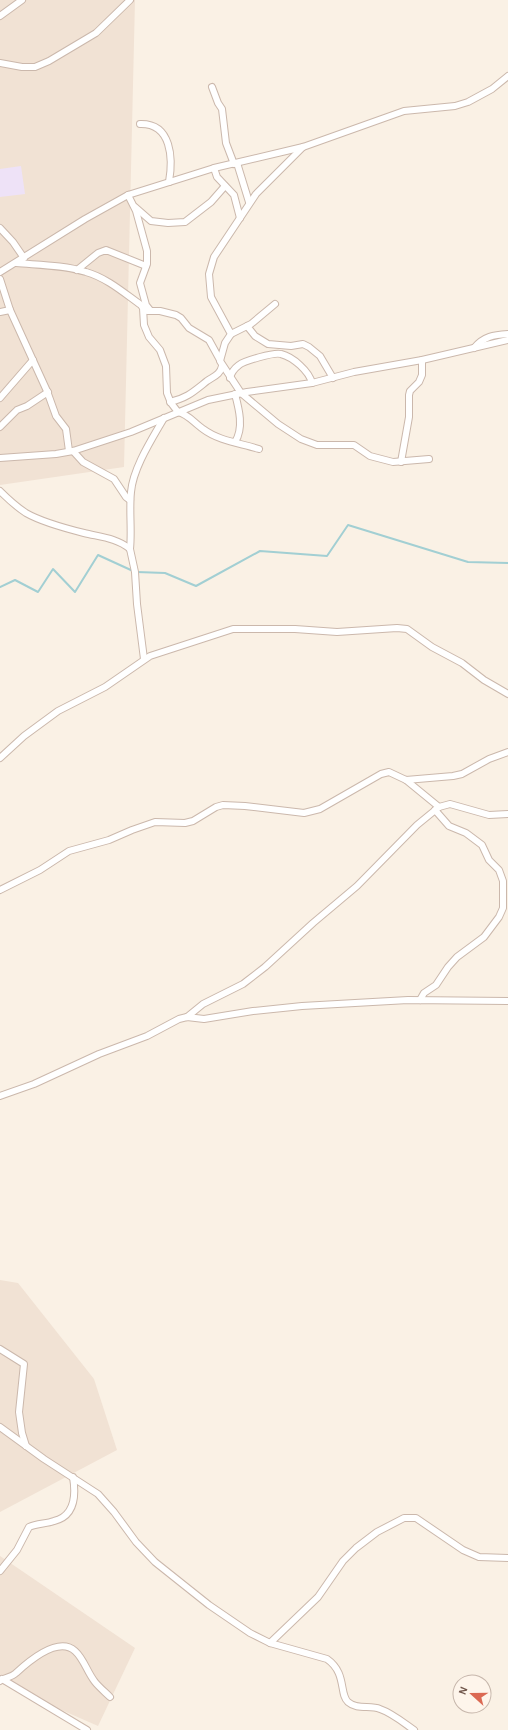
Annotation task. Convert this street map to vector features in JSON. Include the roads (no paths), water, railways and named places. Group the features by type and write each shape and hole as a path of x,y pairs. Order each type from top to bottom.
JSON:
{"street":[{"path":"0,16 22,0"},
{"path":"0,63 22,67 36,67 49,61 96,33 130,0"},
{"path":"0,272 79,222 128,195 214,168 303,147 404,111 455,106 468,102 492,89 508,76"},
{"path":"212,87 222,109 226,143 250,202"},
{"path":"140,124 155,126 164,136 172,157 170,182"},
{"path":"231,334 211,297 209,274 214,257 256,194 303,147"},
{"path":"214,168 217,176 234,195 240,218"},
{"path":"134,205 151,221 168,223 185,222 211,202 225,186"},
{"path":"128,195 134,205 147,252 146,266 140,283 146,304 150,310"},
{"path":"0,228 13,242 24,258"},
{"path":"77,270 98,253 106,250 146,266"},
{"path":"16,263 77,270 93,275 114,285 141,305 144,312 143,320 146,331 160,350 166,366 167,393 170,402 178,412 184,413 201,428 217,437 259,448"},
{"path":"0,279 10,310 48,392 56,416 66,429 71,451 86,464 114,479 126,497 130,500"},
{"path":"170,402 194,393 208,380 217,376 225,343 231,334 247,326 275,304"},
{"path":"0,312 10,310"},
{"path":"144,312 150,310 176,315 181,318 189,328 209,340 238,394 240,429 235,442"},
{"path":"247,326 255,336 268,344 291,346 303,344 309,347 320,356 333,378"},
{"path":"474,348 479,341 485,338 494,335 508,334"},
{"path":"0,458 56,454 90,446 131,432 208,400 312,383 362,370 422,360 508,340"},
{"path":"230,378 234,370 242,363 280,353 294,361 311,377 312,383"},
{"path":"0,398 33,360"},
{"path":"401,462 409,417 409,395 410,391 419,382 422,375 422,360"},
{"path":"0,427 17,410 27,406 48,392"},
{"path":"238,394 301,439 317,445 354,445 378,459 401,462 429,459"},
{"path":"144,660 137,604 136,572 130,548 130,500 137,470 164,418"},
{"path":"0,491 27,513 82,533 122,542 130,548"},
{"path":"0,758 24,736 58,711 105,687 129,672 144,660 159,653 233,629 295,629 337,632 403,628 412,632 432,647 462,663 484,680 508,694"},
{"path":"406,780 458,775 489,759 508,752"},
{"path":"0,890 40,870 69,851 109,840 155,822 189,822 223,805 251,806 311,812 320,809 382,774 389,772 406,780 437,809 449,826 466,833 482,845 489,860 499,870 503,881 503,908 499,917 484,937 457,957 448,967 436,986 424,993 420,1000"},
{"path":"0,1096 34,1084 99,1054 147,1036 187,1017 203,1004 243,984 265,967 313,922 357,886 409,834 437,809 450,804 489,815 508,814"},
{"path":"187,1017 204,1019 253,1011 302,1006 420,1000 508,1001"},
{"path":"0,1349 24,1364 19,1412 22,1433 26,1446"},
{"path":"0,1427 73,1477 102,1499 136,1542 165,1570 209,1606 250,1634 270,1643 327,1659 332,1663 339,1674 343,1686 344,1698 347,1701 361,1707 373,1707 384,1710 414,1730"},
{"path":"0,1571 17,1550 29,1527 60,1519 68,1513 76,1493 73,1477"},
{"path":"270,1643 318,1597 343,1561 356,1548 377,1532 404,1518 416,1518 463,1550 479,1557 508,1558"},
{"path":"1,1680 12,1676 26,1663 48,1650 60,1646 74,1650 83,1661 94,1681 110,1697"},
{"path":"1,1680 87,1730"}],"waterway":[{"path":"137,572 165,573 196,586 260,551 327,556 348,525 468,562 508,563"},
{"path":"0,587 15,580 38,592 53,569 75,592 98,555 133,571"}]}
